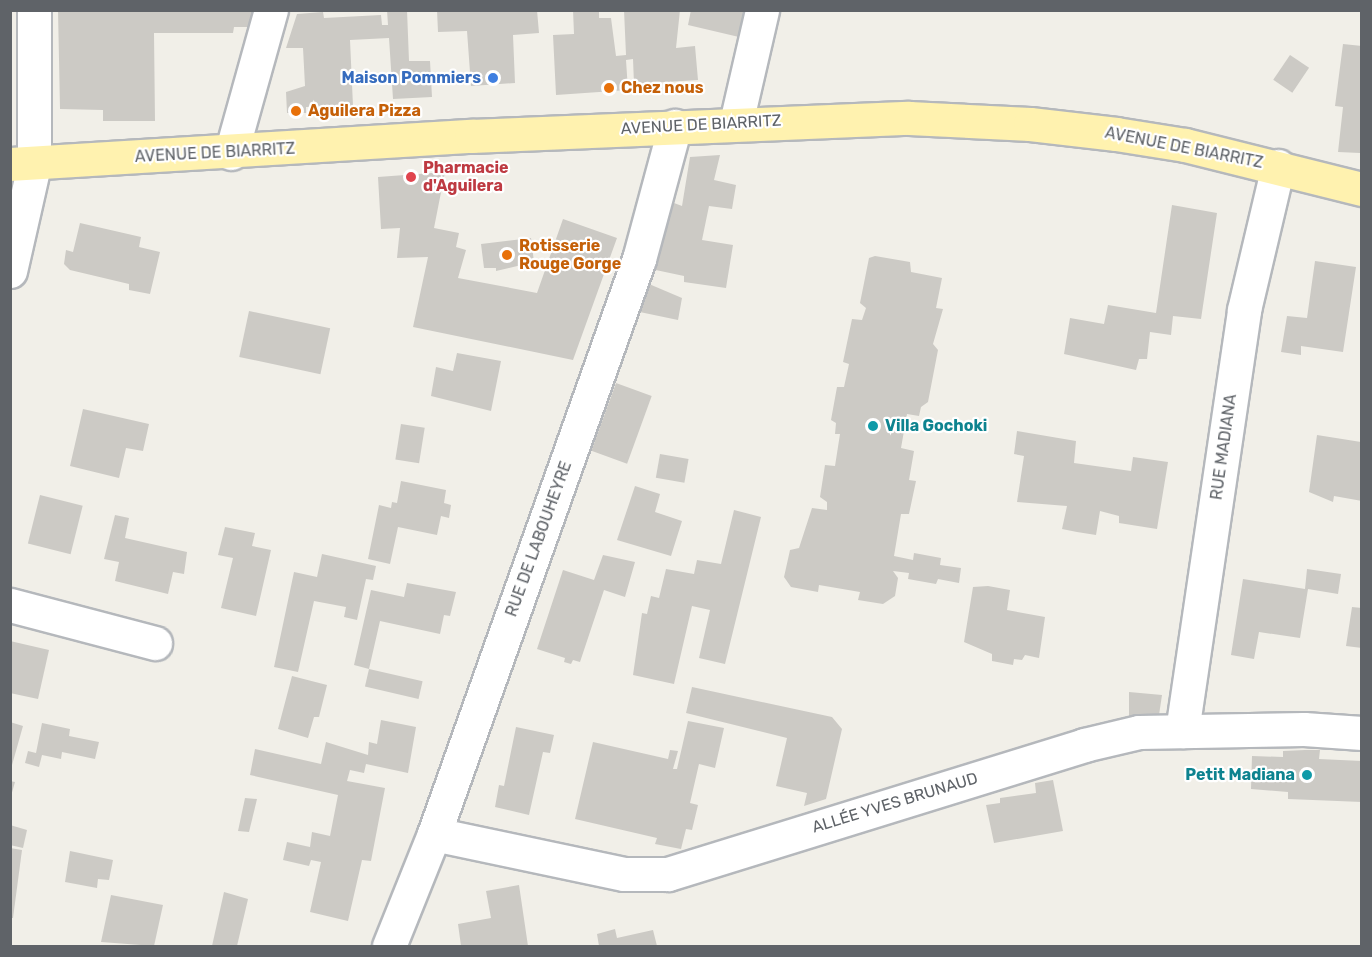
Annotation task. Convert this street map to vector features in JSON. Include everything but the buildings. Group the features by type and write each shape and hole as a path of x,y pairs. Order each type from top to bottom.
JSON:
{"main road":[{"name":"AVENUE DE BIARRITZ","path":"18,166 675,126 909,118 1030,124 1185,145 1278,166 1362,189"}],"street":[{"path":"10,271 34,10"},
{"path":"231,153 271,10"},
{"path":"736,123 762,10"},
{"name":"RUE DE LABOUHEYRE","path":"389,946 434,834 639,260 675,126"},
{"name":"RUE MADIANA","path":"1182,731 1244,310 1278,166"},
{"path":"10,605 155,643"},
{"name":"ALLÉE YVES BRUNAUD","path":"434,834 624,874 668,874 1084,745 1139,732 1304,729 1362,733"}],"place":[{"name":"Maison Pommiers","path":"493,78"},
{"name":"Chez nous","path":"609,88"},
{"name":"Aguilera Pizza","path":"296,111"},
{"name":"Pharmacie d'Aguilera","path":"411,177"},
{"name":"Rotisserie Rouge Gorge","path":"507,255"},
{"name":"Villa Gochoki","path":"873,426"},
{"name":"Petit Madiana","path":"1307,775"}]}
